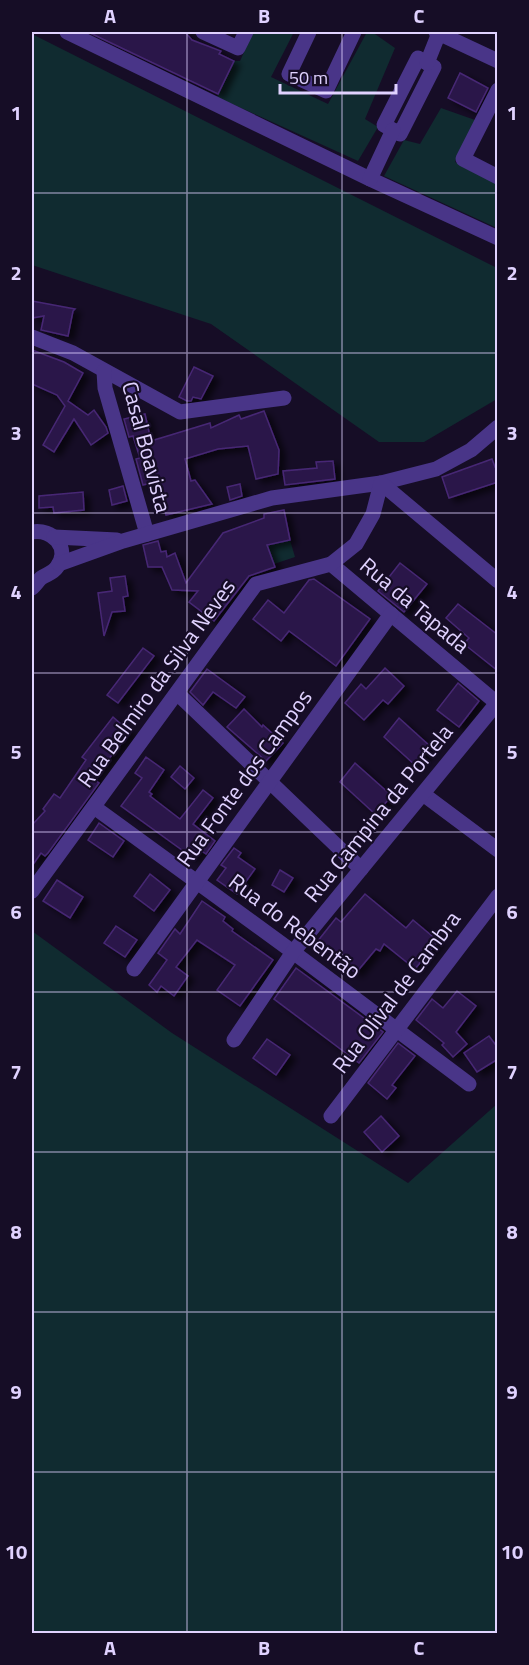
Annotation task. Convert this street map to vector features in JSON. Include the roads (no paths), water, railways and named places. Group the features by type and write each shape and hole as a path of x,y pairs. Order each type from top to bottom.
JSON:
{"street":[{"path":"67,32 370,180 498,238"},
{"path":"203,32 238,48 246,32"},
{"path":"309,32 289,74 326,91 354,32"},
{"path":"370,180 393,130 400,134 434,66 427,63 437,32 497,59"},
{"path":"498,90 463,159 498,177"},
{"name":"Casal Boavista","path":"32,337 73,352 180,412 284,398"},
{"name":"Casal Boavista","path":"104,371 105,388 147,534"},
{"path":"59,564 123,541 272,498 381,483 436,469 471,450 498,427"},
{"path":"381,483 498,581"},
{"name":"Rua Belmiro da Silva Neves","path":"32,891 256,584 331,564 356,544 373,514 381,483"},
{"path":"32,532 42,531 54,537 123,541"},
{"path":"32,588 37,576 55,570 59,564 61,549 54,537"},
{"name":"Rua da Tapada","path":"331,564 497,704"},
{"name":"Rua Fonte dos Campos","path":"134,969 391,614"},
{"path":"177,693 361,869"},
{"name":"Rua Campina da Portela","path":"234,1040 293,952 497,704"},
{"path":"423,794 498,850"},
{"name":"Rua do Rebentão","path":"94,807 469,1084"},
{"name":"Rua Olival de Cambra","path":"331,1116 496,901"}]}
